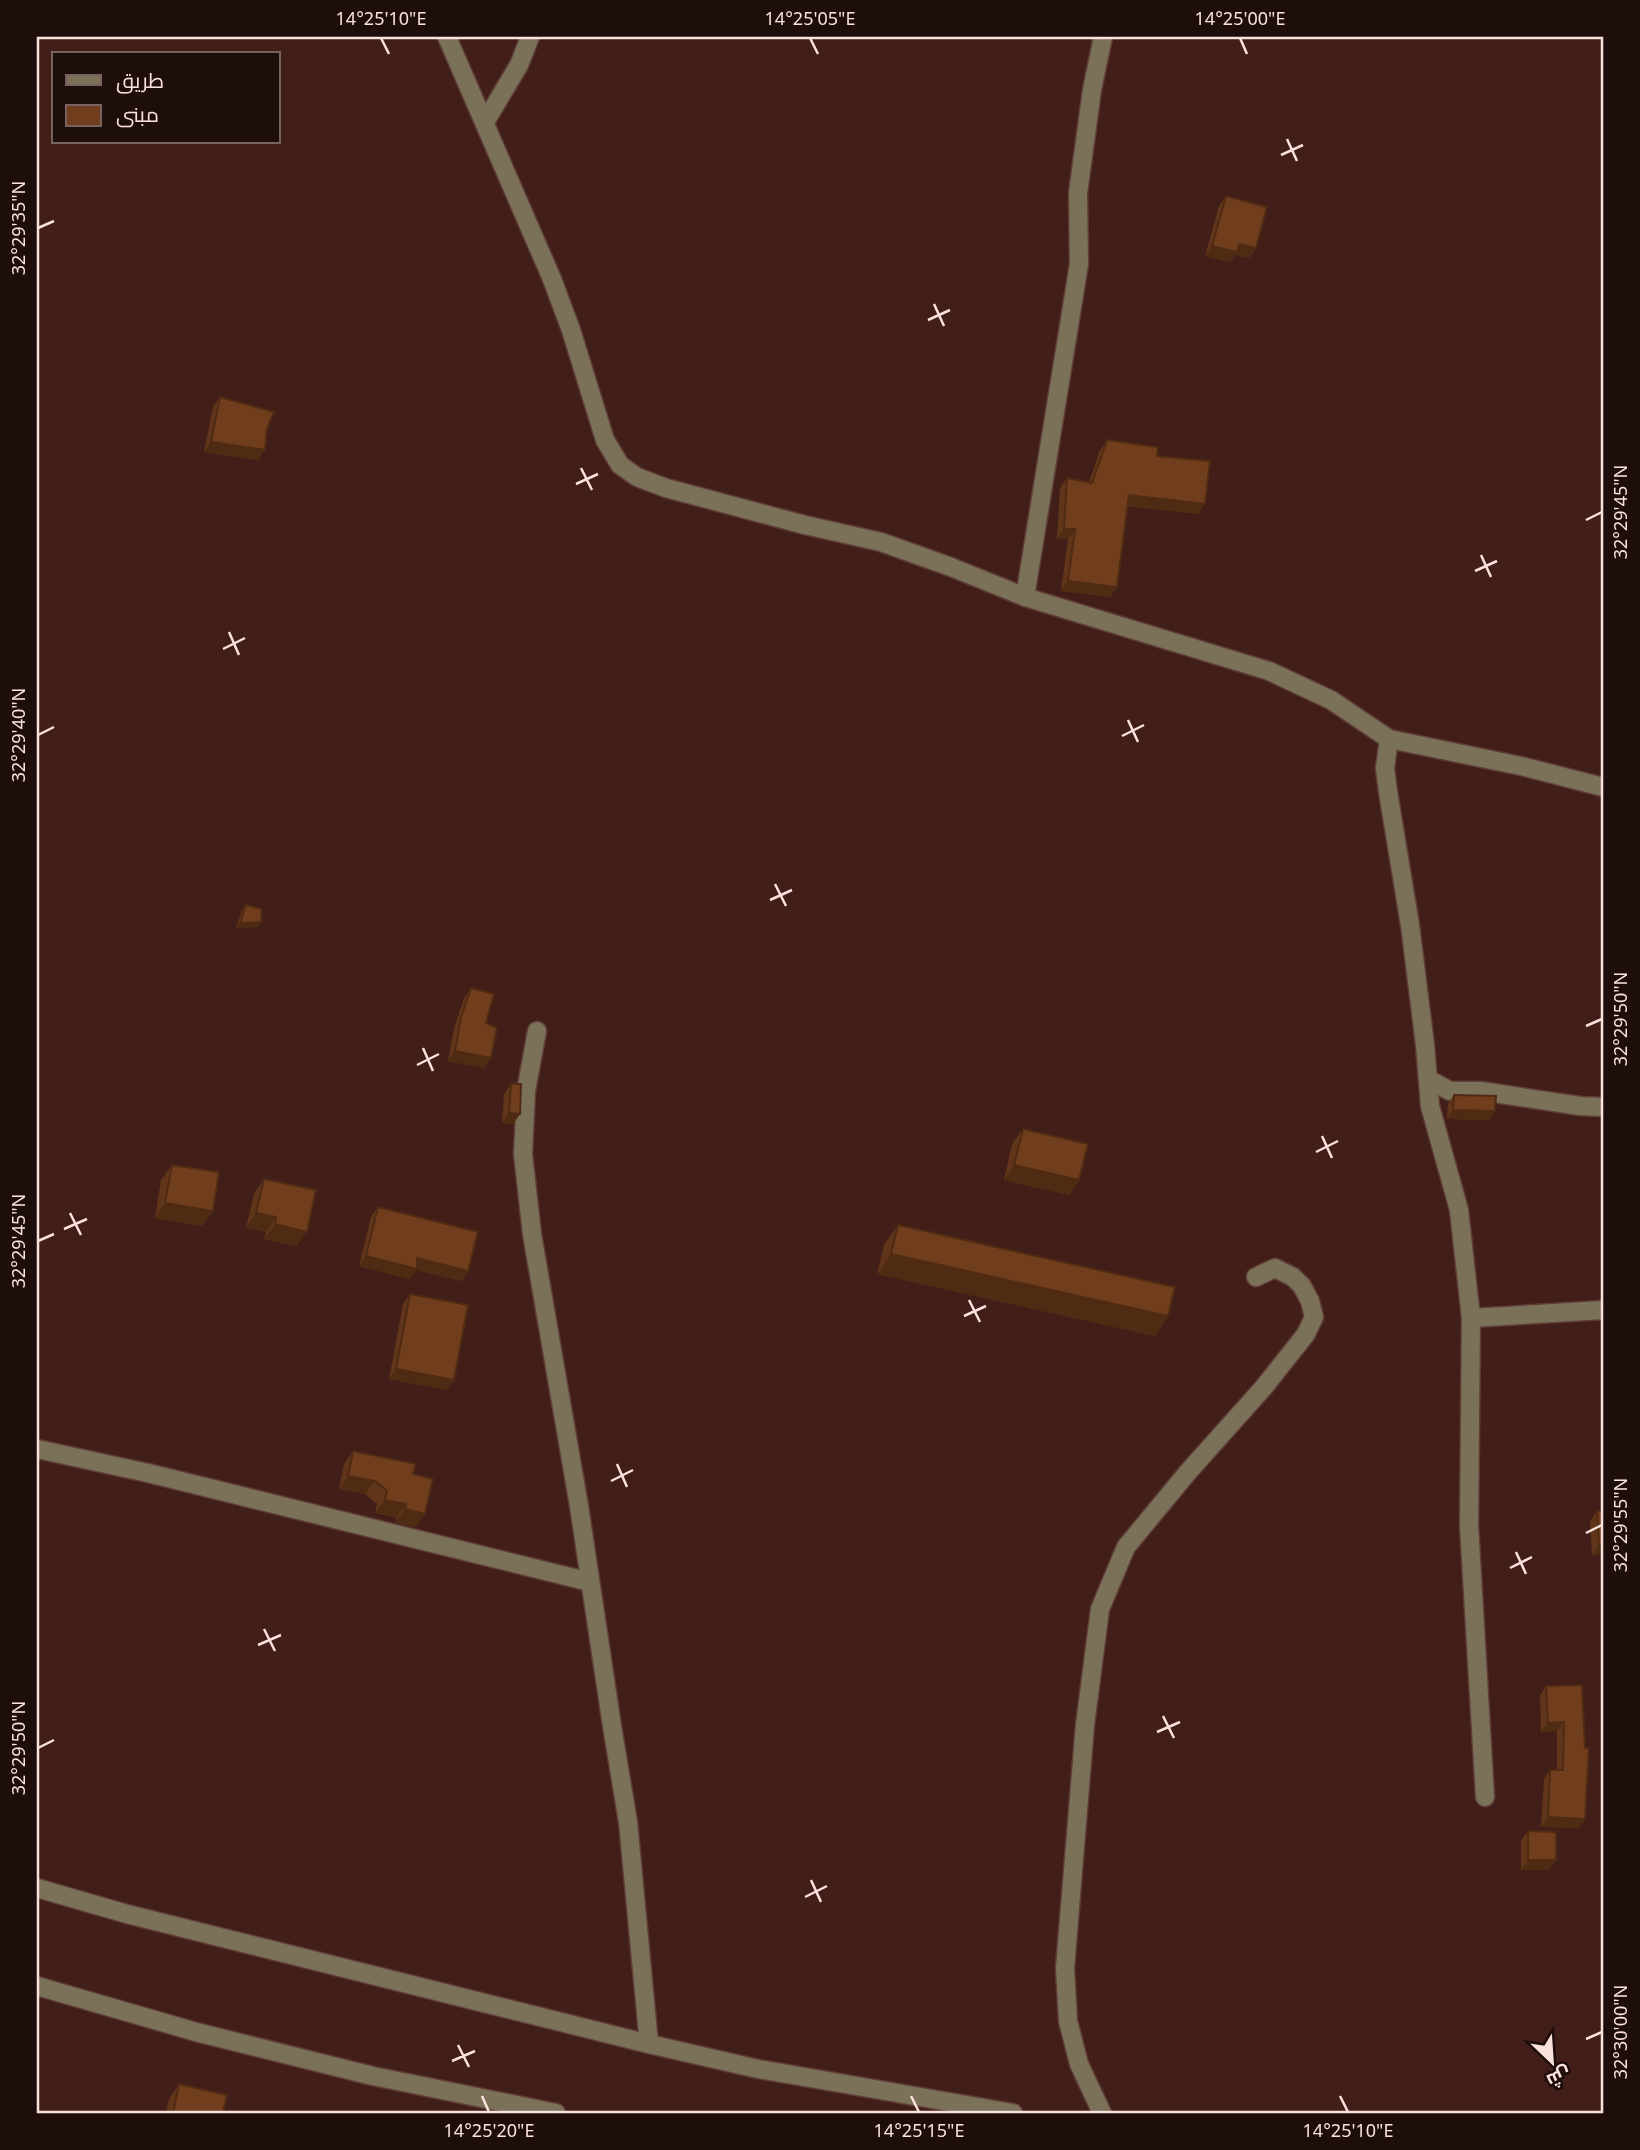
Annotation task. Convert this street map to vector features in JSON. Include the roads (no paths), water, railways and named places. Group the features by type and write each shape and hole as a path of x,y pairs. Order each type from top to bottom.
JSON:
{"street":[{"path":"447,37 552,279 571,330 605,440 620,465 637,477 666,488 881,542 1025,597 1269,671 1331,700 1389,739 1521,766 1603,787"},
{"path":"485,122 519,65 530,37"},
{"path":"1025,597 1079,264 1078,193 1092,90 1103,37"},
{"path":"1389,739 1385,768 1410,925 1430,1106 1459,1210 1471,1318 1469,1525 1485,1797"},
{"path":"537,1031 526,1091 523,1154 532,1234 579,1506 628,1822 649,2044"},
{"path":"1428,1079 1450,1091 1481,1090 1580,1106 1603,1107"},
{"path":"1102,2113 1079,2064 1068,2021 1065,1968 1085,1725 1100,1609 1126,1547 1264,1387 1306,1334 1314,1317 1310,1301 1302,1286 1293,1277 1275,1268 1256,1277"},
{"path":"1471,1318 1603,1310"},
{"path":"37,1449 148,1472 590,1581"},
{"path":"37,1888 154,1921 649,2044 758,2069 1013,2113"},
{"path":"37,1986 196,2032 348,2070 556,2113"}]}
